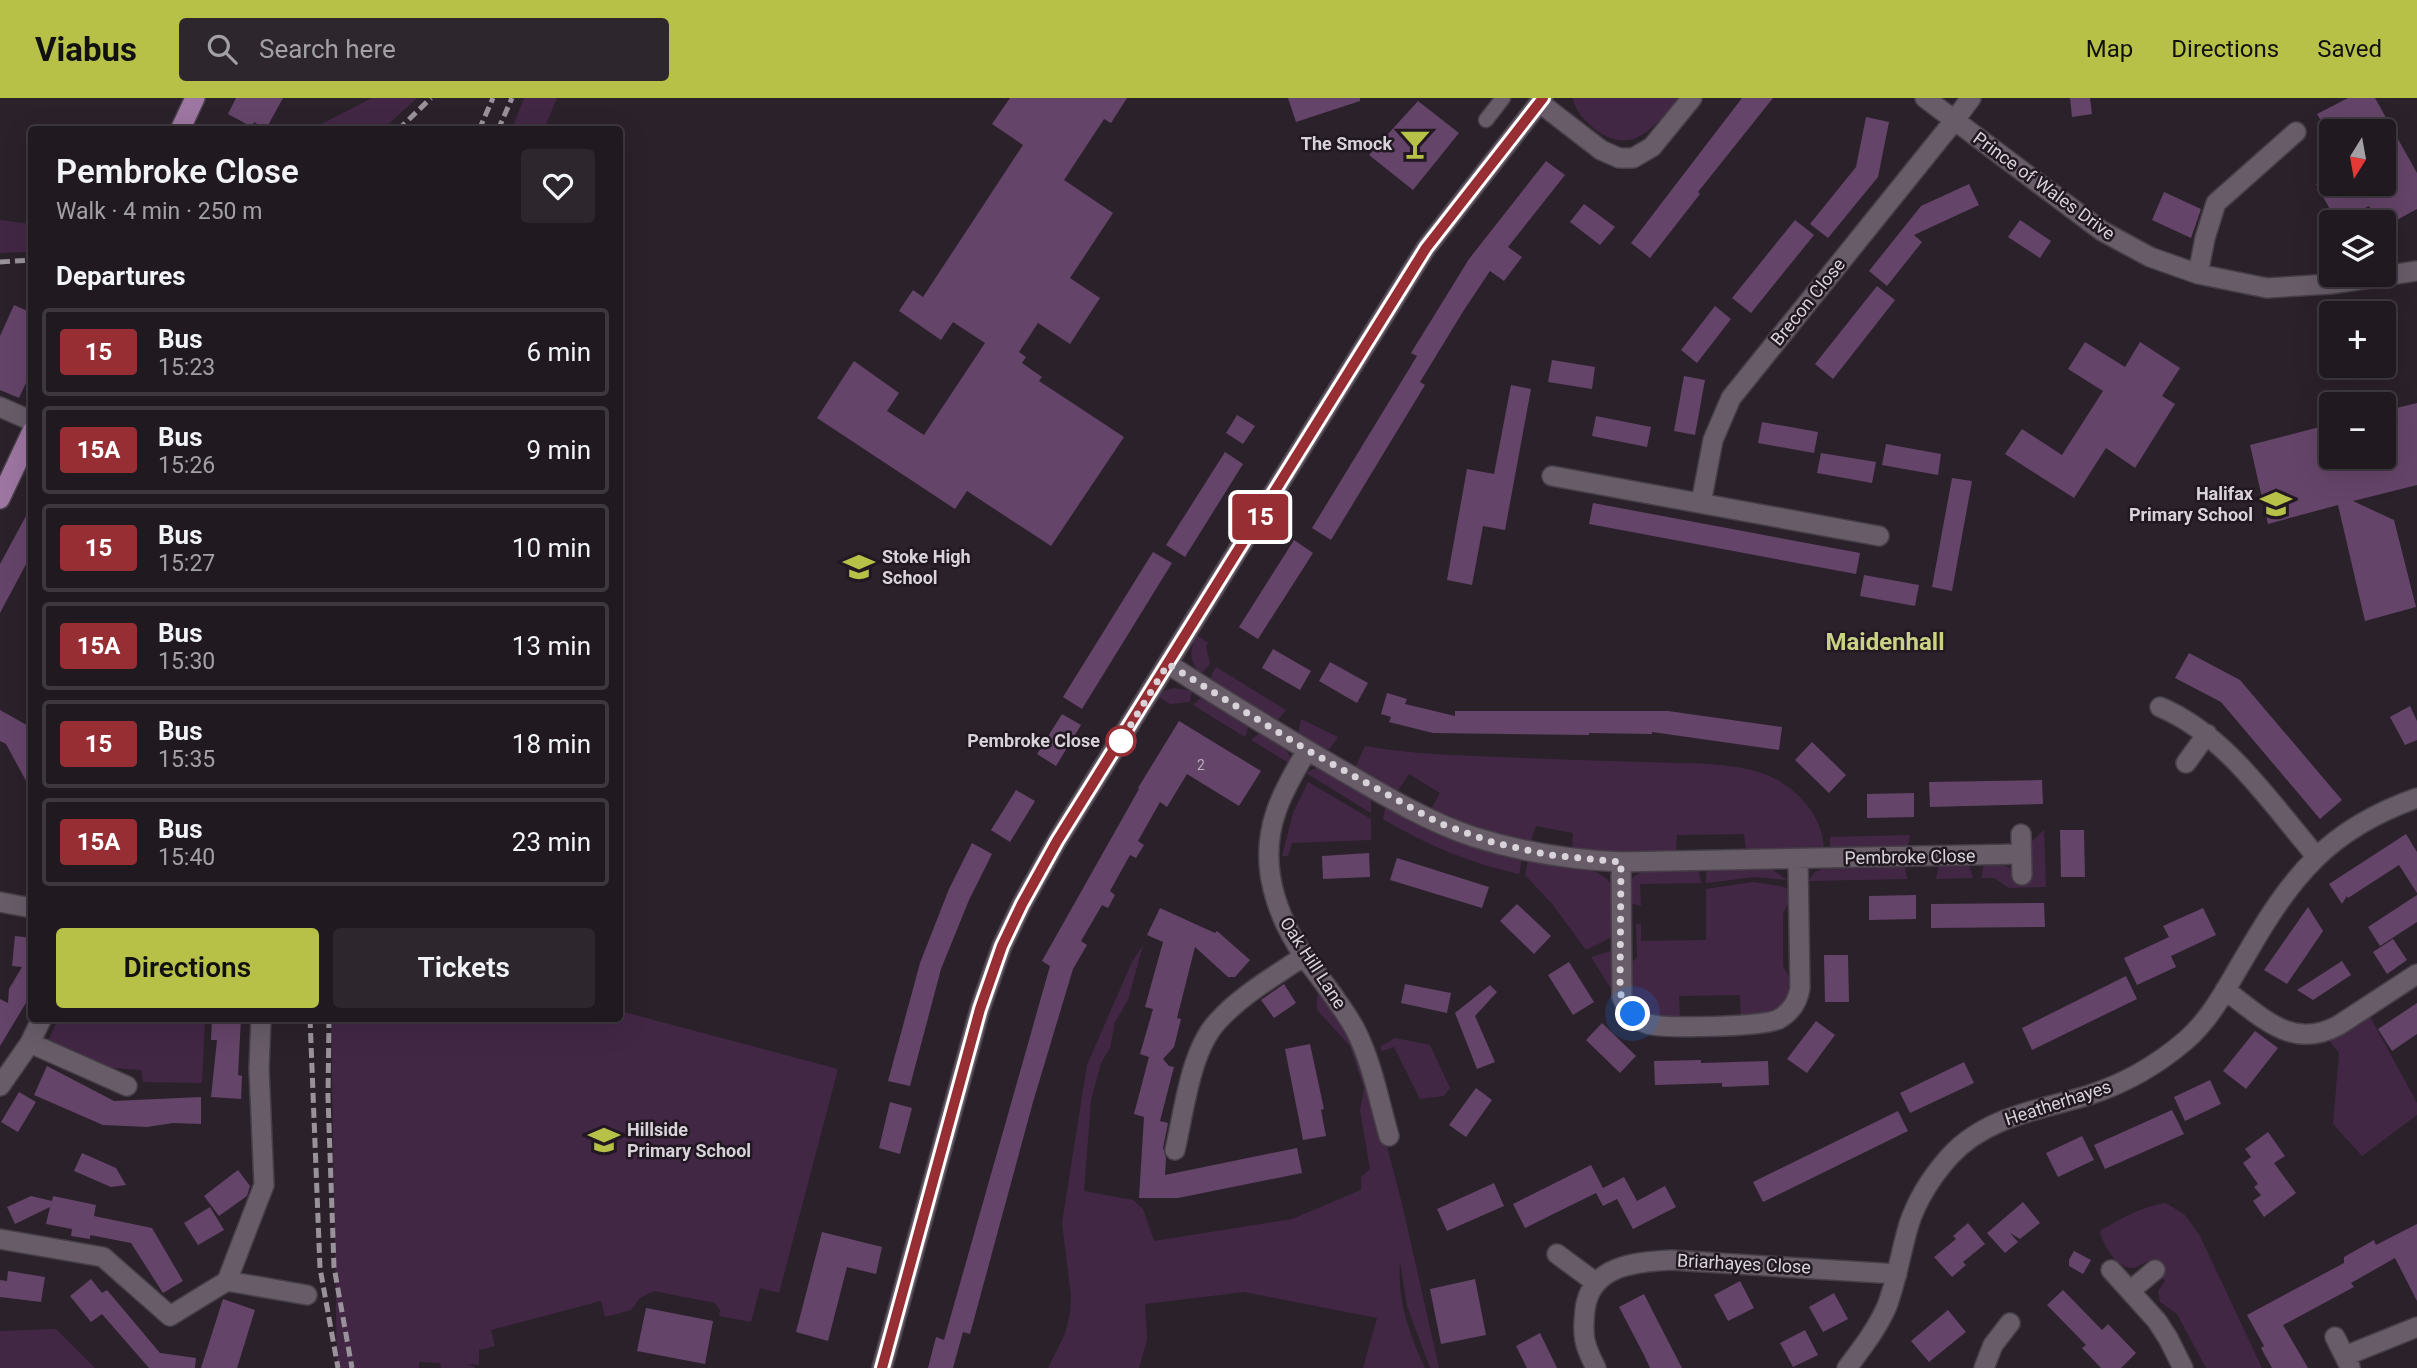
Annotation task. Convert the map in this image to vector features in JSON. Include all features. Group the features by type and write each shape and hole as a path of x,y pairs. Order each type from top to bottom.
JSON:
{"main road":[{"path":"182,126 195,98"},
{"path":"0,499 28,440"}],"street":[{"path":"1486,120 1503,98"},
{"path":"882,1368 965,1064 1002,946 1040,870 1426,248 1541,100 1601,150 1619,158 1633,158 1652,147 1692,98"},
{"name":"Prince of Wales Drive","path":"1925,98 2102,231 2150,257 2198,274 2267,288 2331,284 2417,271"},
{"name":"Brecon Close","path":"1701,503 1713,440 1731,398 1971,98"},
{"path":"2198,274 2216,203 2296,132"},
{"path":"0,407 28,419"},
{"path":"1552,476 1879,536"},
{"name":"Pembroke Close","path":"1168,664 1307,750 1414,811 1474,836 1549,855 1621,862 2021,854"},
{"path":"2160,707 2180,716 2207,734 2234,760 2316,856"},
{"path":"2186,763 2207,734"},
{"name":"Oak Hill Lane","path":"1307,750 1276,810 1268,850 1274,897 1304,956 1340,1005 1360,1040 1389,1136"},
{"name":"Heatherhayes","path":"1847,1368 1880,1321 1897,1275 1910,1222 1916,1209 1931,1182 1961,1146 2006,1119 2103,1090 2138,1073 2188,1039 2225,990 2277,903 2316,856 2369,820 2417,799"},
{"path":"2021,834 2022,875"},
{"path":"1621,862 1622,997 1625,1005 1642,1021 1675,1026 1768,1022 1778,1019 1791,1009 1798,997 1801,982 1798,860"},
{"path":"0,902 28,907"},
{"path":"1175,1150 1196,1060 1207,1036 1228,1011 1304,956"},
{"path":"2225,990 2274,1025 2286,1031 2307,1035 2328,1031 2339,1025 2417,974"},
{"path":"0,1086 30,1043 40,1022"},
{"path":"0,1239 103,1257 170,1316 227,1281 264,1185 259,1069 261,1022"},
{"path":"30,1043 127,1086"},
{"path":"1557,1254 1595,1282 1586,1302 1583,1336 1596,1368"},
{"name":"Briarhayes Close","path":"1595,1282 1605,1274 1621,1268 1671,1260 1897,1275"},
{"path":"2111,1270 2163,1330 2183,1368"},
{"path":"2130,1291 2155,1270"},
{"path":"227,1281 307,1295"},
{"path":"1984,1368 1993,1345 2010,1323"},
{"path":"2335,1337 2348,1362 2417,1327"}],"shaded area":[{"path":"372,98 417,98 386,126 318,126"},
{"path":"524,98 557,98 545,126 513,126"},
{"path":"1573,98 1679,98 1650,129 1628,140 1617,140 1590,125 1577,110"},
{"path":"0,220 28,224 28,252 0,253"},
{"path":"1197,635 1208,643 1206,647 1210,664 1201,674 1194,665 1192,656"},
{"path":"1216,667 1286,710 1277,721 1211,681"},
{"path":"1174,688 1192,691 1190,702 1170,704 1159,697 1164,691"},
{"path":"1203,696 1249,725 1245,737 1193,705"},
{"path":"1301,719 1338,737 1328,751 1298,733"},
{"path":"1261,732 1285,749 1292,765 1251,740"},
{"path":"1365,746 1448,755 1738,767 1767,775 1799,796 1814,815 1823,839 1824,851 1746,851 1744,834 1677,835 1676,852 1609,854 1572,851 1573,833 1536,826 1530,843 1458,823 1431,809 1440,793 1409,774 1397,792 1355,768"},
{"path":"1318,767 1371,795 1371,813 1306,773"},
{"path":"1308,782 1371,819 1371,840 1292,843 1288,856 1282,856 1293,813"},
{"path":"1386,804 1522,859 1519,874 1466,859 1416,837 1383,819"},
{"path":"2044,830 2046,887 2009,888 1994,878 1981,878 1984,864 2002,864 2011,869 2016,881 2030,881 2029,844"},
{"path":"1910,835 1907,850 1830,851 1830,837"},
{"path":"1528,861 1574,866 1606,878 1611,885 1613,897 1614,936 1586,950 1553,905 1525,875"},
{"path":"1969,864 1973,878 1936,879 1939,865"},
{"path":"1905,865 1907,879 1808,881 1815,872 1829,866"},
{"path":"1698,868 1701,883 1640,884 1641,906 1626,902 1628,886 1639,874 1648,870"},
{"path":"1711,868 1770,868 1787,880 1754,877 1706,883 1706,873"},
{"path":"1753,882 1791,890 1792,894 1783,914 1783,966 1793,984 1784,1001 1767,1013 1741,1018 1740,995 1679,996 1680,1020 1656,1015 1640,1007 1631,992 1626,968 1637,957 1636,924 1641,924 1641,941 1706,940 1706,889"},
{"path":"1143,945 1128,1000 1115,1022 1110,1048 1101,1063 1091,1100 1084,1191 1133,1200 1143,1209 1154,1241 1292,1219 1361,1190 1361,1177 1370,1169 1360,1110 1364,1088 1350,1046 1317,1010 1321,986 1366,1066 1402,1204 1439,1368 1430,1368 1407,1306 1400,1262 1400,1290 1405,1316 1425,1368 1363,1368 1377,1318 1244,1292 1145,1304 1147,1340 1139,1368 1048,1368 1065,1334 1070,1314 1071,1296 1062,1223 1087,1065 1132,962"},
{"path":"1614,950 1614,987 1612,990 1591,957"},
{"name":"Hillside Primary School","path":"623,1012 838,1069 779,1293 760,1288 751,1322 719,1316 720,1310 715,1303 654,1291 640,1298 631,1310 605,1317 601,1301 491,1330 495,1346 479,1350 479,1365 467,1364 477,1368 441,1368 440,1363 419,1362 419,1368 337,1368 331,1022 623,1022"},
{"path":"2368,1013 2417,1103 2417,1115 2362,1156 2333,1124 2339,1053 2329,1041"},
{"path":"57,1022 205,1022 202,1083 143,1082 141,1070 100,1067 47,1043"},
{"path":"1395,1038 1430,1045 1450,1088 1444,1096 1420,1099 1394,1047 1382,1051 1380,1047"},
{"path":"2166,1203 2185,1215 2200,1236 2262,1368 2206,1368 2177,1314 2160,1302 2158,1291 2165,1281 2148,1261 2134,1268 2126,1267 2116,1260 2107,1248 2100,1231 2148,1207"},
{"path":"56,1329 95,1368 0,1368 0,1331"}],"building":[{"path":"236,98 283,98 268,126 254,122 250,126 228,114"},
{"path":"1010,98 1127,98 1111,123 1104,119 1064,180 1113,213 1070,278 1100,298 1070,344 1038,323 1019,352 1026,357 1022,363 1042,377 1039,381 1124,437 1051,546 967,491 955,509 817,418 854,361 899,393 887,411 924,435 985,343 953,322 941,340 899,311 913,290 923,297 1023,145 992,124"},
{"path":"1288,98 1360,98 1360,101 1296,122"},
{"path":"1742,98 1773,98 1698,192 1700,194 1650,258 1631,243"},
{"path":"2070,98 2090,98 2092,114 2072,117"},
{"path":"2348,98 2375,98 2387,119 2320,119 2317,114"},
{"name":"The Smock","path":"1418,101 1459,133 1413,190 1369,155"},
{"path":"1866,117 1889,122 1878,177 1828,238 1810,224 1856,167"},
{"path":"2396,136 2417,173 2417,209 2396,220 2396,210 2371,210 2369,206 2361,210 2330,210 2323,196 2396,196"},
{"path":"1546,161 1565,175 1508,247 1522,257 1504,281 1490,271 1420,382 1425,385 1331,540 1312,528 1417,356 1411,353 1469,259"},
{"path":"1969,184 1979,205 1914,235 1922,242 1887,286 1869,271 1921,206"},
{"path":"2164,192 2201,209 2191,238 2152,220"},
{"path":"1584,204 1615,227 1600,245 1570,222"},
{"path":"1795,220 1814,235 1751,313 1732,298"},
{"path":"2020,220 2051,241 2040,258 2008,237"},
{"path":"1877,286 1895,300 1833,379 1815,364"},
{"path":"14,305 28,311 28,379 19,398 0,390 0,336"},
{"path":"1715,306 1731,319 1697,363 1681,350"},
{"path":"2085,342 2125,367 2140,342 2180,368 2162,396 2175,404 2135,468 2106,448 2074,498 2005,454 2022,429 2062,455 2103,391 2068,369"},
{"path":"1552,360 1595,367 1592,389 1548,382"},
{"path":"1684,376 1705,380 1695,435 1674,431"},
{"path":"1511,385 1531,389 1505,530 1483,526 1472,585 1447,580 1467,469 1494,474"},
{"path":"2417,403 2417,485 2353,501 2394,520 2416,607 2365,621 2338,505 2268,524 2250,445 2319,427 2319,469 2396,469 2396,408"},
{"path":"1237,415 1255,426 1243,444 1226,433"},
{"path":"1596,416 1651,427 1647,447 1592,436"},
{"path":"1762,422 1818,432 1814,453 1758,443"},
{"path":"1886,444 1941,454 1938,475 1882,465"},
{"path":"1225,452 1243,464 1185,557 1166,545"},
{"path":"1821,453 1876,462 1872,483 1817,473"},
{"path":"1952,478 1972,481 1952,591 1932,587"},
{"path":"1593,503 1860,553 1856,574 1589,524"},
{"path":"28,512 28,560 0,613 0,564"},
{"path":"1294,540 1313,553 1258,639 1239,627"},
{"path":"1153,552 1172,563 1082,709 1063,697"},
{"path":"1864,575 1919,585 1915,606 1860,596"},
{"path":"1273,649 1311,671 1300,690 1262,668"},
{"path":"2189,653 2240,680 2342,800 2320,819 2221,702 2175,678"},
{"path":"1330,662 1368,683 1357,703 1319,681"},
{"path":"1387,693 1407,699 1405,704 1455,716 1455,711 1668,711 1782,727 1779,750 1652,732 1589,735 1433,733 1389,722 1391,717 1381,714"},
{"path":"2410,706 2417,721 2417,740 2405,745 2390,717"},
{"path":"0,710 28,726 28,785 6,744 0,741"},
{"path":"1062,714 1081,725 1056,766 1037,754"},
{"path":"1179,721 1261,771 1239,806 1187,774 1167,807 1160,802 1138,841 1144,845 1136,858 1130,855 1110,891 1115,895 1108,908 1102,905 1081,941 1087,945 1073,969 1033,1102 970,1334 963,1332 953,1368 928,1368 936,1337 944,1340 1050,966 1042,961 1138,788"},
{"path":"1812,742 1846,775 1829,793 1795,760"},
{"path":"2042,780 2043,804 1930,807 1929,782"},
{"path":"1016,790 1035,801 1010,842 991,830"},
{"path":"1914,793 1914,817 1867,818 1867,794"},
{"path":"2060,830 2084,830 2085,877 2061,877"},
{"path":"2406,834 2417,852 2417,893 2399,865 2348,898 2347,896 2342,904 2329,884"},
{"path":"972,843 992,854 969,900 941,969 910,1086 888,1081 920,963 949,889"},
{"path":"1369,853 1370,877 1323,879 1322,856"},
{"path":"1397,858 1489,887 1482,908 1390,880"},
{"path":"1916,895 1916,919 1869,920 1869,896"},
{"path":"2417,895 2417,922 2380,946 2368,927"},
{"path":"2044,903 2045,927 1931,928 1931,904"},
{"path":"1517,904 1551,936 1534,954 1500,921"},
{"path":"2308,907 2323,931 2287,984 2264,970"},
{"path":"1160,908 1215,933 1217,931 1250,960 1235,977 1228,977 1195,947 1177,1018 1181,1019 1174,1047 1163,1059 1169,1066 1174,1067 1160,1121 1168,1123 1163,1148 1166,1158 1165,1175 1297,1148 1302,1173 1178,1198 1139,1198 1144,1117 1134,1114 1149,1057 1140,1054 1153,1009 1145,1007 1163,942 1147,935"},
{"path":"2203,908 2216,935 2171,956 2176,967 2137,985 2124,958 2169,937 2163,926"},
{"path":"15,936 28,938 28,1000 0,1046 0,999 8,1003 9,989 22,967 12,966"},
{"path":"2393,939 2407,960 2387,974 2373,952"},
{"path":"1824,955 1848,955 1849,1002 1825,1002"},
{"path":"2342,961 2351,975 2313,1000 2297,990"},
{"path":"1569,962 1594,1002 1573,1015 1548,975"},
{"path":"2126,976 2137,999 2032,1050 2022,1028"},
{"path":"1284,984 1296,1003 1274,1018 1261,1000"},
{"path":"1405,984 1451,993 1447,1013 1401,1003"},
{"path":"1490,985 1497,992 1475,1016 1495,1062 1477,1069 1455,1013"},
{"path":"2417,1003 2417,1034 2392,1051 2378,1029"},
{"path":"1816,1021 1835,1035 1807,1073 1787,1059"},
{"path":"212,1022 241,1022 238,1075 242,1076 241,1099 211,1097 217,1040 211,1040"},
{"path":"1602,1023 1636,1056 1620,1073 1586,1040"},
{"path":"2255,1031 2278,1048 2246,1089 2223,1071"},
{"path":"1310,1044 1324,1109 1321,1110 1326,1136 1303,1140 1285,1049"},
{"path":"1701,1060 1701,1063 1768,1061 1769,1085 1655,1085 1654,1061"},
{"path":"1964,1062 1974,1083 1910,1113 1900,1093"},
{"path":"47,1066 114,1101 201,1097 201,1124 173,1123 147,1127 103,1125 34,1095"},
{"path":"2210,1080 2221,1104 2185,1121 2174,1097"},
{"path":"1476,1088 1492,1100 1466,1137 1449,1125"},
{"path":"19,1092 36,1102 18,1132 1,1122"},
{"path":"890,1102 912,1108 900,1154 879,1148"},
{"path":"2172,1110 2184,1134 2105,1169 2094,1145"},
{"path":"1898,1111 1908,1131 1763,1202 1753,1182"},
{"path":"2268,1132 2285,1156 2274,1163 2296,1193 2264,1217 2253,1201 2261,1195 2254,1187 2258,1184 2243,1163 2251,1157 2245,1149"},
{"path":"2082,1136 2094,1160 2058,1177 2046,1153"},
{"path":"82,1153 116,1168 126,1185 111,1187 74,1171"},
{"path":"1591,1165 1603,1188 1624,1177 1637,1201 1665,1186 1676,1207 1633,1229 1617,1199 1603,1206 1596,1193 1525,1228 1513,1204"},
{"path":"238,1170 250,1186 247,1196 219,1216 204,1196"},
{"path":"1494,1183 1504,1206 1447,1231 1437,1209"},
{"path":"31,1196 52,1201 53,1196 96,1205 94,1216 152,1228 183,1281 163,1293 131,1243 90,1235 90,1239 71,1236 72,1229 46,1224 50,1207 15,1224 7,1207"},
{"path":"2023,1202 2040,1223 2020,1239 2010,1233 2018,1242 2005,1253 1987,1233"},
{"path":"210,1207 224,1230 198,1245 184,1223"},
{"path":"1968,1223 1985,1244 1963,1262 1966,1265 1952,1277 1934,1257 1956,1239 1953,1236"},
{"path":"2417,1224 2417,1301 2395,1258 2351,1283 2354,1287 2283,1325 2308,1368 2272,1368 2261,1348 2264,1346 2247,1315 2344,1263 2344,1257 2374,1240 2376,1245"},
{"path":"822,1232 882,1247 876,1274 847,1267 828,1341 796,1332"},
{"path":"2074,1251 2091,1260 2083,1274 2069,1266"},
{"path":"8,1271 45,1277 41,1302 0,1297 0,1280 7,1281"},
{"path":"91,1279 102,1293 107,1290 160,1353 196,1358 195,1368 149,1368 102,1314 91,1322 70,1296"},
{"path":"1475,1279 1486,1335 1441,1344 1430,1289"},
{"path":"1740,1281 1754,1308 1728,1321 1714,1295"},
{"path":"2063,1290 2102,1330 2108,1324 2136,1353 2121,1368 2101,1368 2082,1348 2086,1345 2047,1305"},
{"path":"1834,1293 1848,1319 1823,1332 1809,1307"},
{"path":"1644,1294 1682,1368 1650,1368 1619,1307"},
{"path":"223,1299 255,1310 237,1368 201,1368"},
{"path":"646,1308 713,1321 705,1364 637,1351"},
{"path":"1948,1310 1966,1332 1929,1362 1911,1341"},
{"path":"1805,1330 1818,1355 1793,1367 1780,1343"},
{"path":"1540,1333 1557,1368 1527,1368 1516,1346"}],"railway":[{"path":"402,126 431,98"},
{"path":"481,126 493,98"},
{"path":"500,126 512,98"},
{"path":"0,262 28,260"},
{"path":"310,1022 320,1268 338,1368"},
{"path":"329,1022 328,1097 334,1267 352,1368"}],"bus line":[{"name":"15","path":"882,1368 980,1009 1002,946 1022,904 1057,841 1426,248 1543,98"}],"place":[{"name":"The Smock","path":"1415,144"},
{"name":"Halifax Primary School","path":"2276,504"},
{"name":"Stoke High School","path":"859,567"},
{"name":"Pembroke Close","path":"1121,741"},
{"name":"Hillside Primary School","path":"604,1140"}],"district":[{"name":"Maidenhall","path":"1885,642"}],"route":[{"path":"1121,741 1116,749 1168,664 1307,750 1439,823 1495,843 1549,855 1621,862 1620,992 1625,1005 1633,1014"}]}
